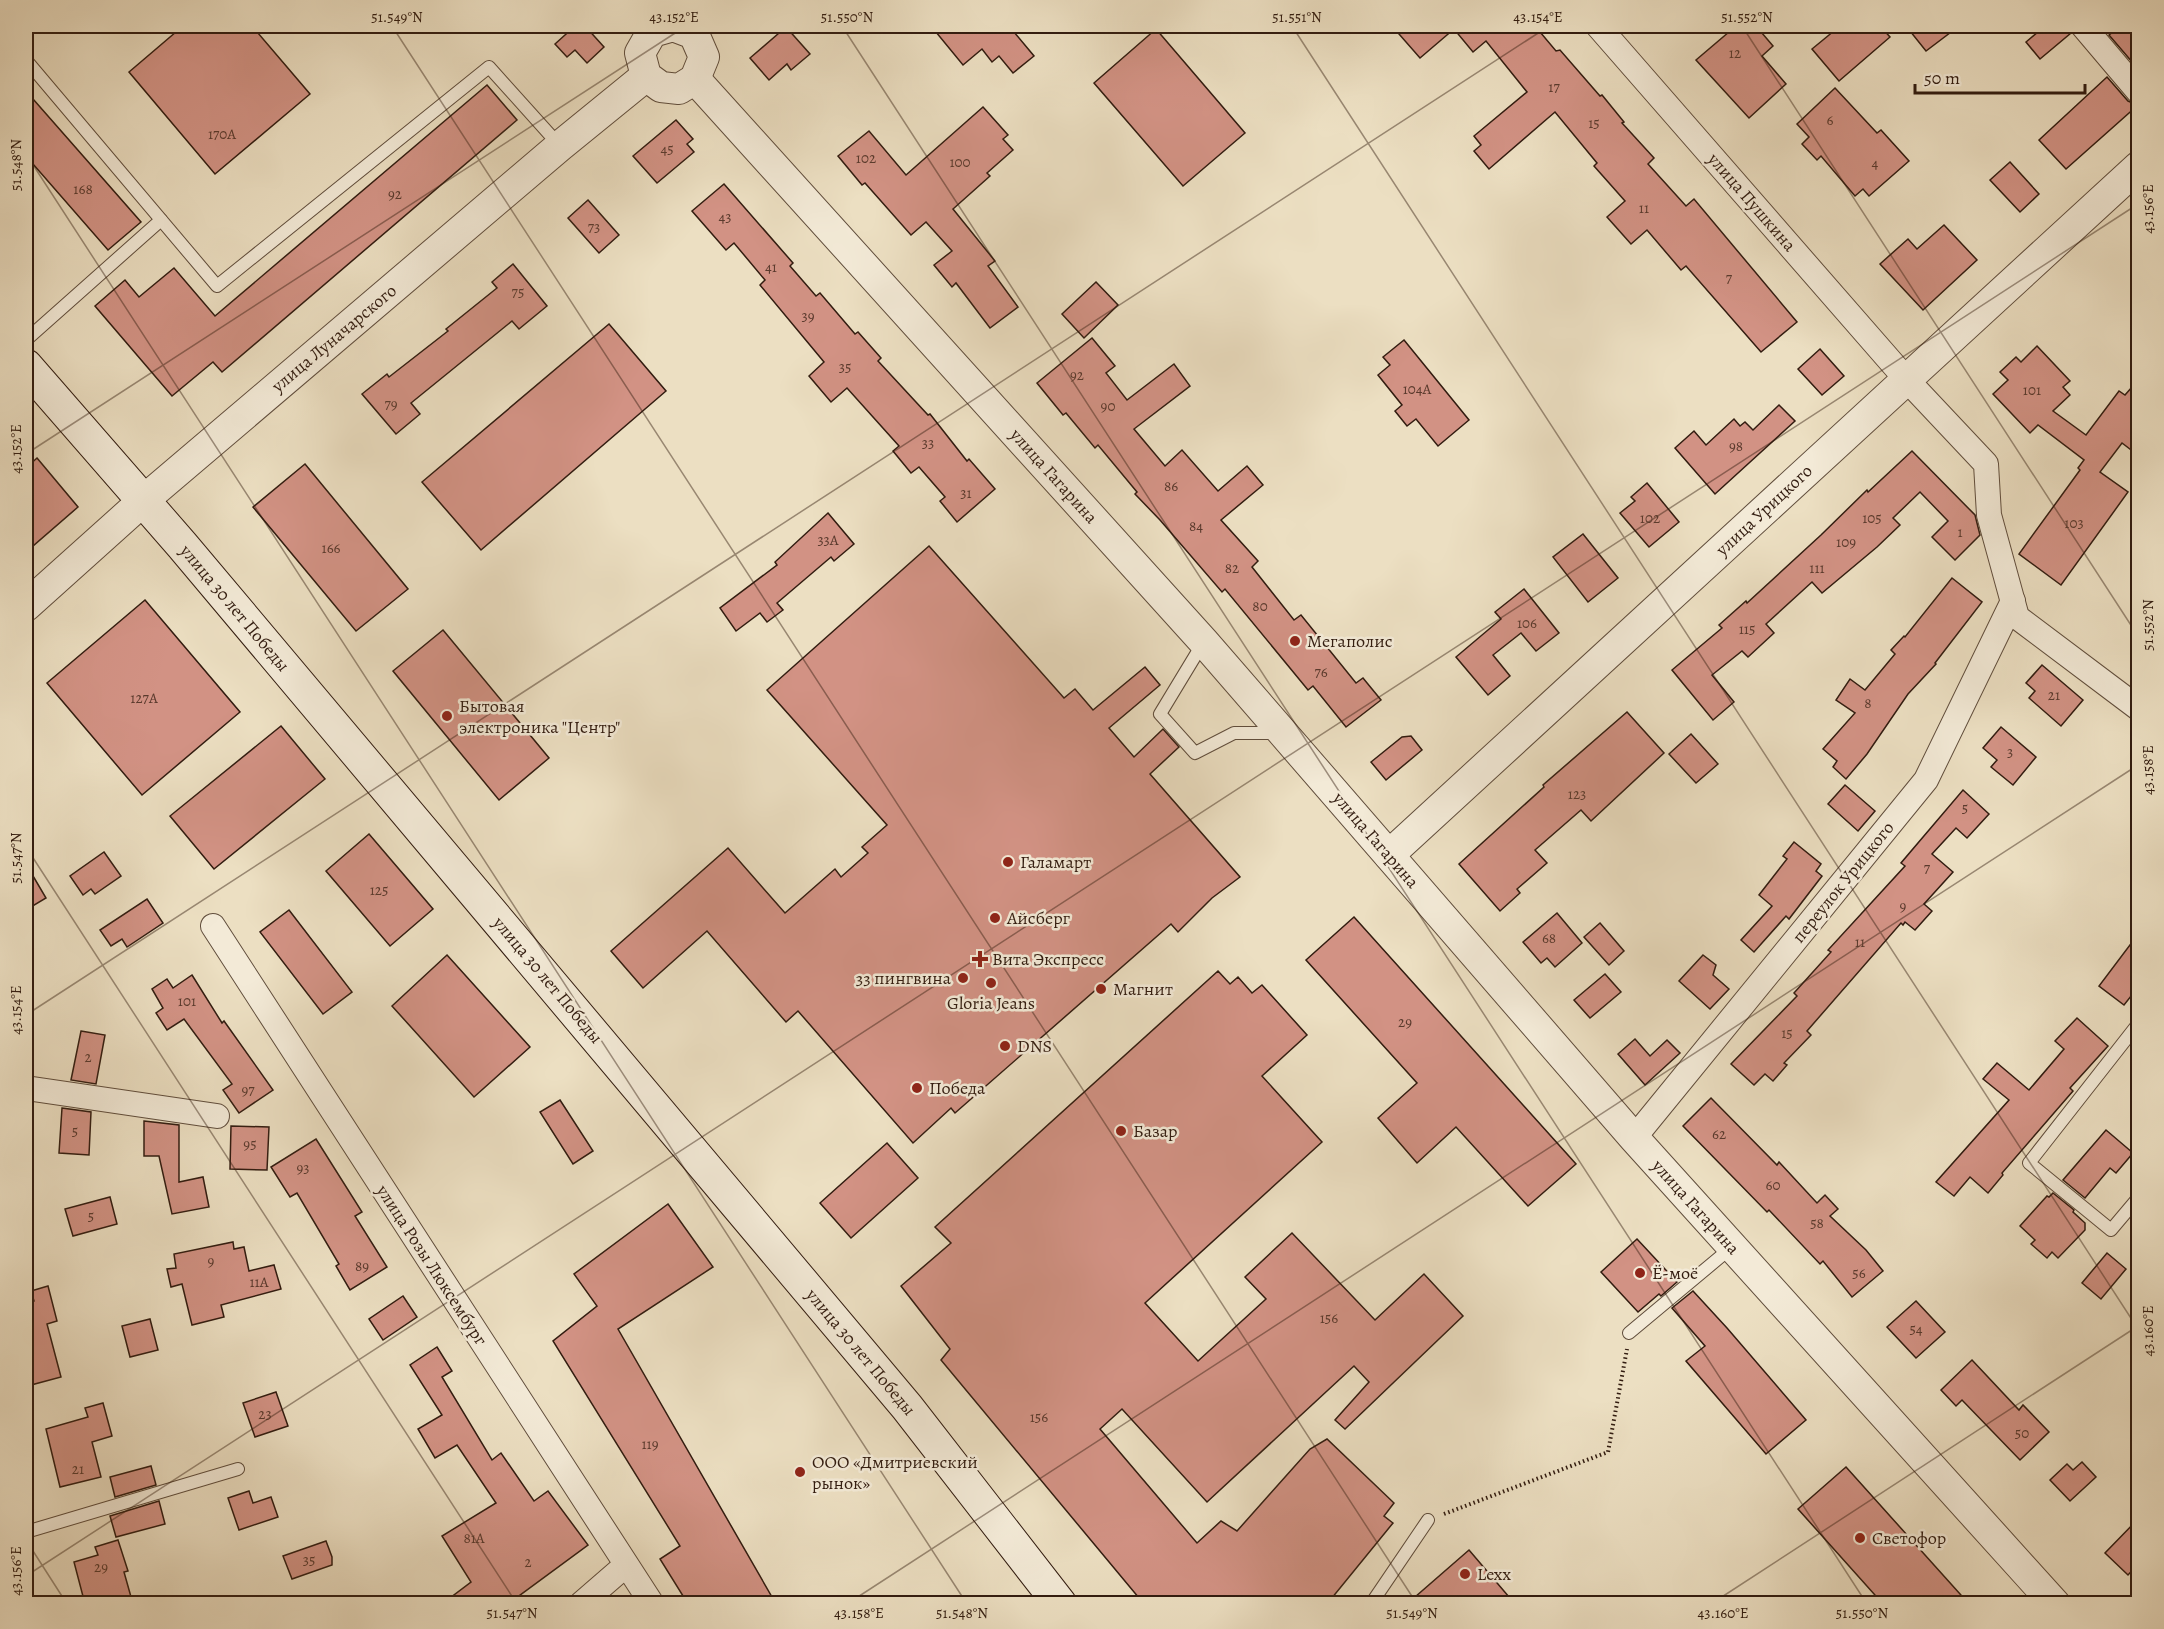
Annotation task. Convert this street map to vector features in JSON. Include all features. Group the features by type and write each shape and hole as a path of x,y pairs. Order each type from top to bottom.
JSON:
{"main road":[{"name":"улица 30 лет Победы","path":"26,366 144,500 907,1407 1060,1604"}],"street":[{"path":"673,26 699,30 704,57 695,80 679,88 661,87 646,76 640,53 649,29 673,26"},
{"name":"улица Пушкина","path":"1598,26 1906,379 1986,464 1989,515 2017,617 2139,708"},
{"path":"2083,26 2139,91"},
{"name":"улица Луначарского","path":"26,606 144,500 560,146 646,76"},
{"name":"улица Гагарина","path":"695,80 1204,642 1634,1138 2055,1604"},
{"name":"улица Урицкого","path":"1389,855 2139,167"},
{"name":"переулок Урицкого","path":"1634,1138 1926,780 2013,601"},
{"name":"улица Розы Люксембург","path":"213,926 652,1604"},
{"path":"26,1088 217,1116"},
{"path":"580,1604 626,1565"}],"lane":[{"path":"26,60 217,286 489,67 560,146"},
{"path":"26,340 161,220"},
{"path":"1204,642 1160,714 1195,753 1234,734 1282,733"},
{"path":"2139,1024 2029,1163 2111,1230 2139,1198"},
{"path":"1629,1333 1732,1247"},
{"path":"26,1532 238,1469"},
{"path":"1371,1604 1428,1520"}],"path":[{"path":"1428,1520 1608,1452 1629,1333"}],"building":[{"path":"183,26 252,26 310,94 215,174 129,72"},
{"path":"575,26 585,26 604,47 587,63 575,50 567,57 555,44"},
{"path":"931,26 1009,26 1034,56 1013,73 999,56 992,62 982,49 963,65"},
{"path":"1392,26 1535,26 1556,51 1560,50 1600,96 1602,95 1624,122 1622,123 1654,158 1648,164 1686,206 1694,199 1797,322 1761,352 1686,266 1681,270 1647,230 1631,244 1607,217 1625,201 1594,166 1597,163 1555,112 1489,169 1474,151 1481,145 1474,136 1527,92 1486,41 1473,52 1454,29 1420,58"},
{"path":"1736,26 1756,26 1773,46 1762,56 1786,84 1749,118 1696,60"},
{"path":"1840,26 1880,26 1890,37 1839,81 1812,49"},
{"path":"1906,26 1959,26 1926,51"},
{"path":"2045,26 2069,26 2071,33 2040,59 2026,42"},
{"path":"2121,26 2139,26 2139,70 2109,35"},
{"path":"786,27 810,54 791,70 787,64 769,80 750,58"},
{"path":"1156,29 1245,133 1183,186 1094,83"},
{"path":"2107,77 2128,101 2138,105 2066,169 2039,140"},
{"path":"487,85 517,120 222,372 213,362 172,396 95,306 125,280 139,297 174,268 215,316"},
{"path":"1835,88 1877,133 1881,130 1909,161 1869,196 1863,189 1855,196 1821,156 1817,160 1802,144 1809,137 1797,124"},
{"path":"26,91 141,222 108,250 26,156"},
{"path":"983,107 1008,135 1003,139 1013,150 987,173 990,176 953,209 995,261 988,266 1018,307 990,328 956,283 952,287 934,265 952,251 926,222 911,235 865,183 862,185 838,156 869,131 906,175"},
{"path":"676,120 693,139 687,144 694,152 657,183 633,156"},
{"path":"2010,162 2039,194 2020,212 1990,180"},
{"path":"724,184 793,263 790,266 816,296 820,293 855,334 858,332 881,358 878,361 928,415 930,414 967,461 969,459 995,489 957,522 940,501 945,497 919,467 911,473 893,451 899,446 847,388 831,402 809,376 824,362 760,285 765,280 734,243 726,250 692,211"},
{"path":"588,200 619,235 599,253 568,218"},
{"path":"1944,225 1977,260 1923,310 1880,264 1908,239 1917,249"},
{"path":"513,264 547,306 519,329 512,321 411,403 420,414 396,434 362,394 387,374 389,377 448,331 446,329 497,288 492,282"},
{"path":"1096,282 1118,305 1084,338 1062,314"},
{"path":"609,324 666,391 481,550 422,482"},
{"path":"1092,338 1115,366 1106,373 1127,400 1174,364 1190,386 1134,429 1165,466 1182,450 1218,491 1247,466 1263,485 1221,520 1258,561 1252,567 1294,620 1301,615 1356,683 1363,678 1381,700 1346,727 1313,686 1308,690 1225,589 1222,592 1135,494 1137,492 1098,445 1095,448 1066,413 1063,415 1037,383"},
{"path":"1404,340 1469,420 1438,446 1416,419 1407,426 1395,411 1402,405 1378,375 1390,365 1383,357"},
{"path":"2037,346 2070,381 2063,387 2070,395 2053,411 2086,435 2119,391 2125,395 2139,379 2139,456 2122,443 2100,472 2128,492 2061,585 2019,554 2080,470 2078,468 2084,460 2038,425 2030,433 1993,394 2008,380 2000,372 2016,357 2021,362"},
{"path":"1820,349 1844,376 1822,395 1798,369"},
{"path":"1779,405 1795,421 1715,494 1675,448 1694,431 1706,445 1734,419 1740,426 1745,422 1753,430"},
{"path":"1912,451 1975,515 1980,535 1955,560 1932,537 1948,521 1920,492 1893,518 1900,525 1877,547 1822,593 1812,582 1766,624 1774,633 1748,657 1742,651 1712,675 1734,702 1713,720 1672,670 1722,628 1719,625 1746,601 1747,603 1867,490 1868,492"},
{"path":"37,458 78,507 26,552 26,468"},
{"path":"305,464 408,589 356,631 253,507"},
{"path":"1647,483 1679,522 1649,547 1620,513 1635,501 1631,497"},
{"path":"828,513 854,544 834,561 831,557 777,603 783,610 767,622 760,613 736,631 720,608 777,565 775,562"},
{"path":"1583,534 1618,578 1588,602 1553,557"},
{"name":"Айсберг","path":"929,546 1064,698 1075,689 1093,710 1145,667 1160,685 1109,728 1134,757 1163,729 1179,747 1150,774 1240,877 1212,898 1178,932 1171,924 955,1113 951,1108 913,1143 798,1011 786,1022 707,931 643,988 611,951 728,848 785,913 835,869 841,877 868,853 862,847 887,825 767,690"},
{"path":"1952,578 1982,602 1936,664 1908,694 1867,754 1846,779 1833,767 1837,761 1823,749 1855,713 1836,700 1850,679 1865,690 1895,654 1891,650 1905,637"},
{"path":"1524,589 1559,633 1536,651 1521,633 1493,655 1510,676 1488,695 1456,657 1501,619 1495,612"},
{"path":"145,600 240,712 142,795 47,683"},
{"path":"443,630 549,758 499,800 393,671"},
{"path":"2042,665 2083,700 2061,726 2029,698 2035,691 2026,683"},
{"path":"1627,712 1664,753 1591,821 1581,810 1535,850 1547,863 1517,889 1520,893 1500,911 1459,864 1544,787 1543,785"},
{"path":"281,726 325,779 214,869 170,816"},
{"path":"2001,727 2036,757 2013,785 1991,767 1997,760 1983,748"},
{"path":"1691,734 1718,764 1696,783 1669,754"},
{"path":"1411,736 1422,750 1386,780 1371,762 1402,737"},
{"path":"1845,785 1875,811 1858,831 1828,804"},
{"path":"1963,790 1989,814 1967,838 1956,828 1932,854 1953,872 1924,904 1932,911 1915,930 1905,922 1903,925 1901,923 1807,1031 1811,1035 1784,1063 1787,1065 1773,1081 1765,1074 1754,1085 1731,1064 1797,996 1794,993 1831,952 1828,950 1905,866 1901,863"},
{"path":"369,834 433,909 390,946 326,871"},
{"path":"1794,842 1821,864 1816,871 1822,876 1789,919 1786,916 1754,952 1741,940 1772,906 1759,895 1787,859 1783,856"},
{"path":"104,852 121,876 95,894 91,889 83,895 70,876"},
{"path":"26,864 46,898 26,910"},
{"path":"147,899 163,923 127,947 122,939 111,946 100,930"},
{"path":"289,910 352,992 323,1014 260,932"},
{"path":"1557,913 1582,943 1555,967 1547,958 1541,963 1523,942"},
{"path":"1354,917 1576,1164 1528,1206 1456,1127 1417,1163 1378,1118 1417,1083 1306,960"},
{"path":"1600,923 1624,951 1609,965 1584,937"},
{"path":"2139,933 2139,986 2124,1005 2099,986"},
{"path":"447,955 530,1047 474,1097 392,1006"},
{"path":"1703,955 1716,965 1713,975 1729,989 1710,1009 1679,981"},
{"path":"1218,971 1230,984 1238,977 1252,993 1262,985 1307,1035 1262,1076 1322,1142 1145,1303 1198,1361 1266,1299 1245,1277 1292,1233 1375,1320 1424,1274 1463,1316 1345,1429 1335,1420 1369,1382 1354,1366 1207,1502 1122,1409 1100,1429 1197,1543 1221,1521 1237,1531 1310,1449 1327,1439 1394,1503 1384,1516 1393,1523 1327,1604 1144,1604 941,1360 950,1349 901,1286 951,1243 935,1227"},
{"path":"1605,974 1621,992 1590,1018 1574,1000"},
{"path":"192,975 222,1023 224,1021 273,1090 239,1113 223,1090 232,1084 184,1019 167,1030 156,1013 163,1008 152,989 167,979 173,988"},
{"path":"2077,1018 2108,1046 2070,1088 2073,1091 2002,1173 2003,1175 1988,1193 1970,1177 1954,1196 1936,1182 2009,1100 1983,1079 1997,1063 2029,1090 2064,1049 2055,1041"},
{"path":"81,1031 105,1035 96,1084 71,1080"},
{"path":"1635,1039 1650,1056 1667,1040 1680,1053 1645,1085 1618,1054"},
{"path":"1711,1098 1777,1165 1779,1162 1817,1203 1825,1195 1838,1209 1830,1216 1866,1250 1883,1271 1852,1297 1823,1261 1820,1264 1769,1210 1767,1212 1683,1126"},
{"path":"560,1100 593,1151 573,1164 540,1112"},
{"path":"62,1108 91,1112 89,1155 59,1153"},
{"path":"144,1121 179,1125 179,1182 203,1177 209,1207 172,1214 159,1156 144,1156"},
{"path":"231,1126 269,1127 267,1170 230,1169"},
{"path":"2106,1130 2133,1153 2116,1173 2110,1168 2085,1198 2063,1180"},
{"path":"316,1139 362,1212 355,1216 387,1267 350,1290 336,1266 339,1264 297,1193 290,1197 271,1167"},
{"path":"887,1143 918,1178 851,1238 820,1203"},
{"path":"2053,1193 2074,1210 2073,1212 2085,1223 2085,1230 2058,1258 2052,1252 2047,1258 2031,1244 2035,1240 2020,1226 2047,1196"},
{"path":"110,1197 117,1224 73,1236 65,1209"},
{"path":"668,1204 713,1267 618,1329 776,1604 688,1604 660,1559 680,1546 553,1341 597,1306 574,1274"},
{"path":"1637,1239 1677,1282 1638,1312 1601,1272"},
{"path":"233,1242 234,1249 244,1247 249,1271 274,1265 281,1289 221,1305 224,1317 192,1325 182,1284 171,1287 167,1269 176,1268 174,1254"},
{"path":"2107,1253 2126,1269 2101,1299 2082,1283"},
{"path":"48,1286 57,1321 47,1324 61,1377 31,1385 26,1363 26,1303 34,1301 31,1291"},
{"path":"1693,1291 1806,1420 1766,1454 1686,1361 1705,1346 1672,1308"},
{"path":"403,1296 417,1317 383,1340 369,1319"},
{"path":"1916,1301 1945,1332 1916,1358 1887,1327"},
{"path":"150,1319 158,1350 130,1357 122,1326"},
{"path":"437,1347 452,1371 442,1377 492,1460 501,1453 534,1501 548,1491 588,1545 508,1604 442,1604 471,1582 442,1536 496,1503 457,1445 435,1458 418,1429 442,1415 410,1365"},
{"path":"1972,1360 2019,1410 2023,1405 2049,1432 2020,1460 1962,1400 1956,1406 1941,1390"},
{"path":"276,1392 288,1426 255,1437 243,1403"},
{"path":"103,1403 112,1436 92,1442 101,1477 60,1487 46,1429 88,1417 85,1408"},
{"path":"2082,1462 2096,1477 2070,1501 2050,1480 2067,1464 2073,1470"},
{"path":"151,1466 156,1485 115,1497 110,1477"},
{"path":"1846,1467 1969,1604 1883,1604 1798,1509"},
{"path":"249,1491 253,1503 271,1497 278,1517 239,1530 228,1498"},
{"path":"159,1501 165,1524 116,1537 110,1516"},
{"path":"2139,1518 2139,1563 2128,1575 2105,1553"},
{"path":"118,1540 128,1571 124,1572 133,1604 85,1604 74,1562 98,1555 95,1547"},
{"path":"326,1541 332,1557 332,1565 292,1579 283,1556"},
{"name":"Lexx","path":"1469,1550 1515,1604 1407,1604"}],"place":[{"name":"Мегаполис","path":"1295,641"},
{"name":"Бытовая электроника \"Центр\"","path":"447,716"},
{"name":"Галамарт","path":"1008,862"},
{"name":"Айсберг","path":"995,918"},
{"name":"Вита Экспресс","path":"980,959"},
{"name":"33 пингвина","path":"963,978"},
{"name":"Gloria Jeans","path":"991,983"},
{"name":"Магнит","path":"1101,989"},
{"name":"DNS","path":"1005,1046"},
{"name":"Победа","path":"917,1088"},
{"name":"Базар","path":"1121,1131"},
{"name":"Ё-моё","path":"1640,1273"},
{"name":"ООО «Дмитриевский рынок»","path":"800,1472"},
{"name":"Светофор","path":"1860,1538"},
{"name":"Lexx","path":"1465,1574"}]}
